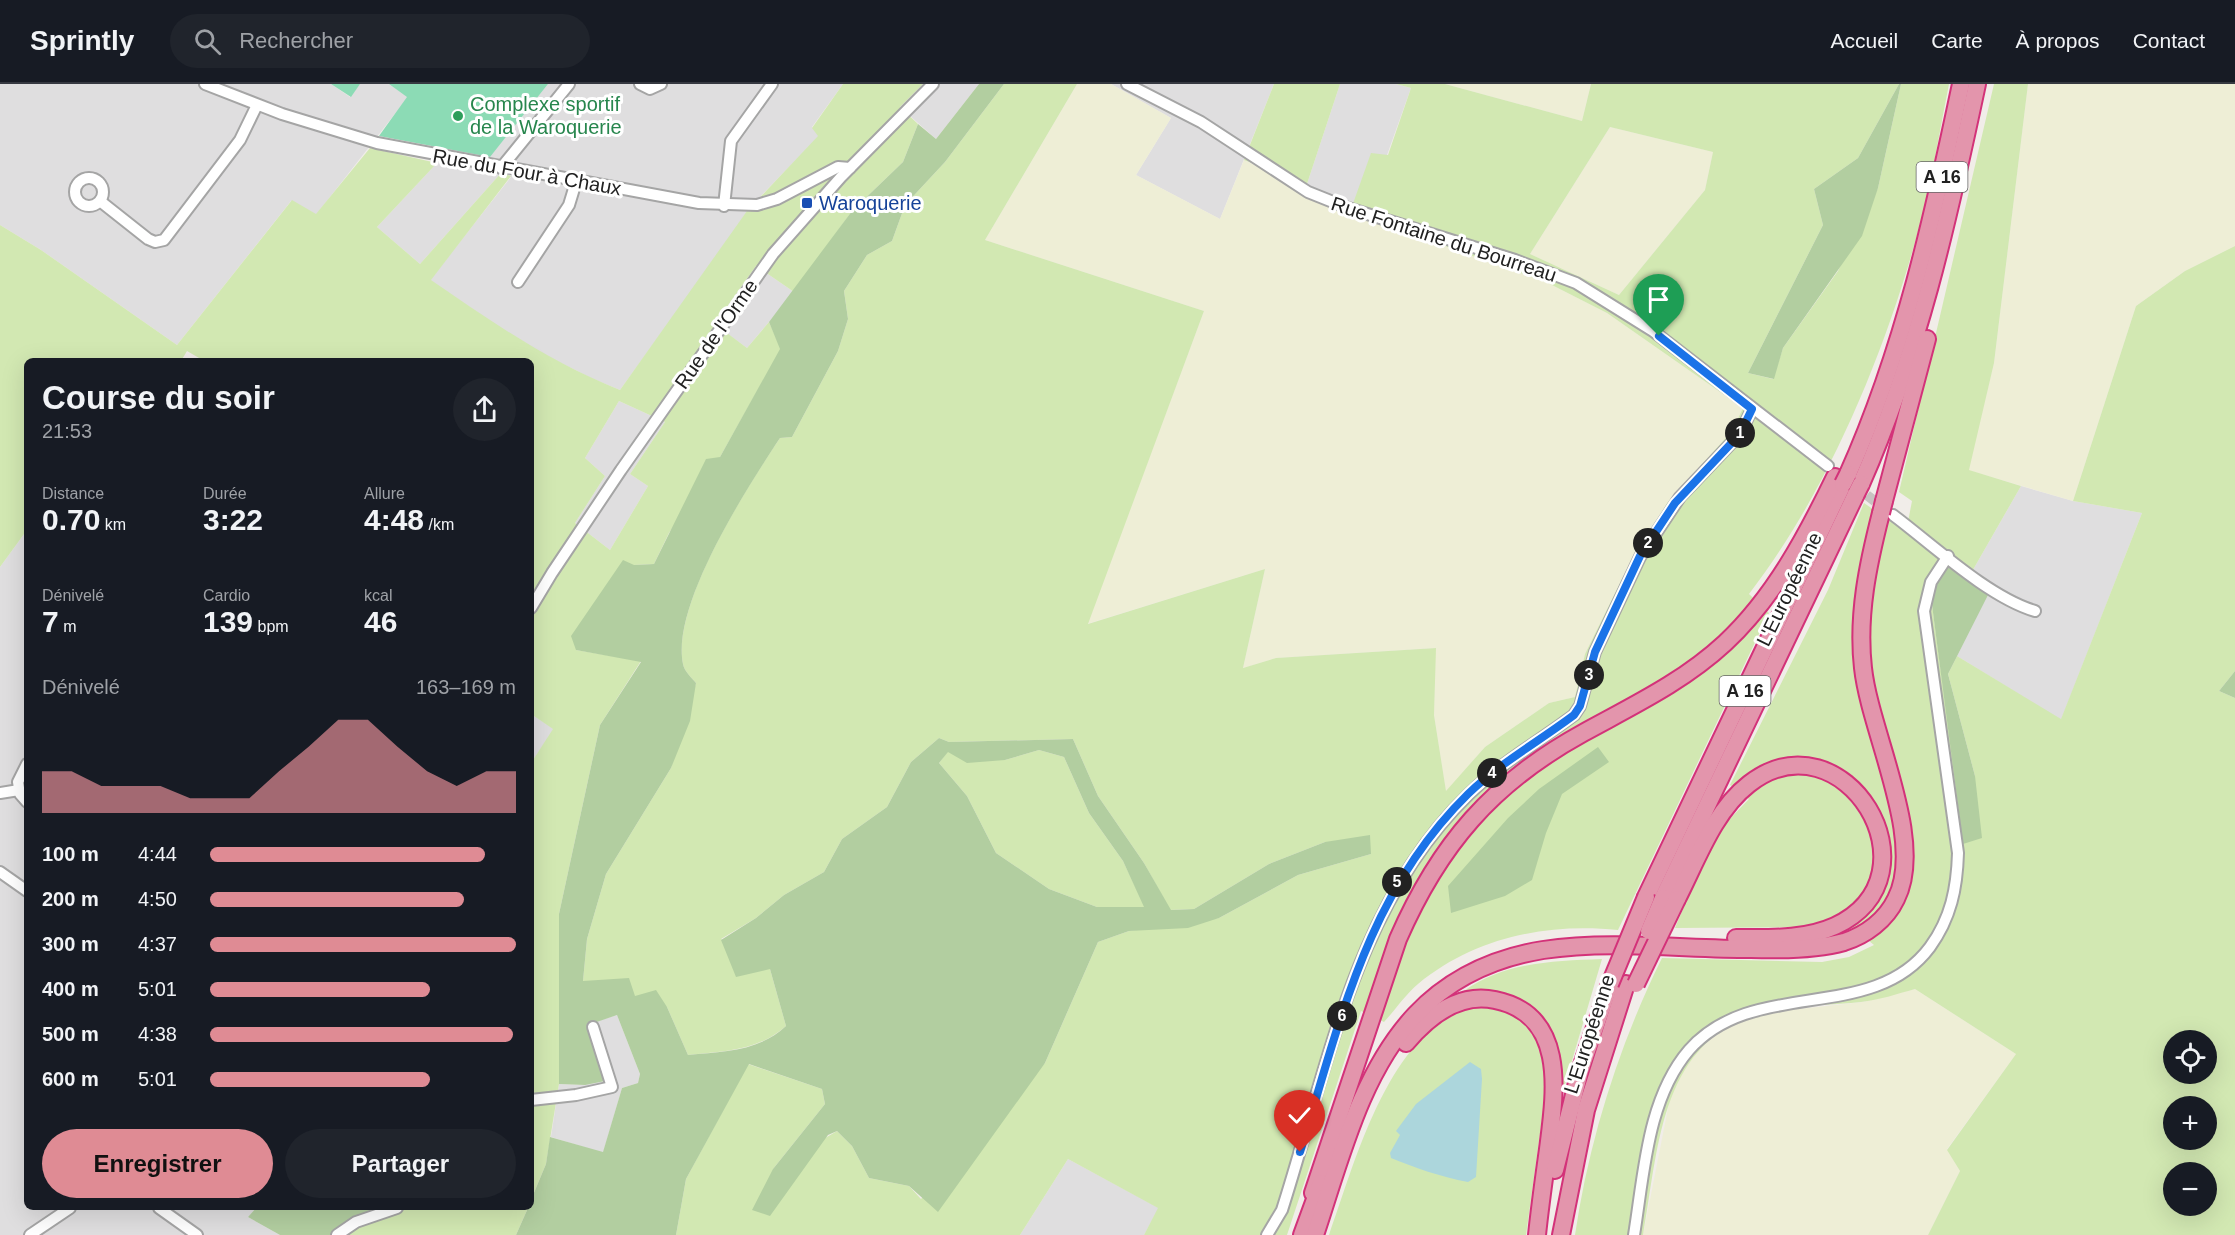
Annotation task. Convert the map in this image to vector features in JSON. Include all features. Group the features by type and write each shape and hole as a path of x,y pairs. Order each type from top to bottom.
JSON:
{"highway":[{"name":"L'Européenne","path":"1544,1235 1573,1095 1662,898 1891,364 1920,269 1961,84"},
{"name":"L'Européenne","path":"1844,478 1896,398 1925,310 1977,84"},
{"path":"1308,1234 1378,1068 1414,1017 1436,996 1464,977 1509,957 1560,948 1765,950 1831,945 1863,933 1890,910 1905,875 1905,837 1867,696 1861,649 1865,580 1886,509 1947,261 1972,108"},
{"path":"1308,1234 1398,939 1416,899 1446,849 1485,804 1528,768 1581,734 1677,681 1725,644 1752,615 1778,579 1810,526 1844,478"},
{"path":"1308,1234 1347,1112 1371,1060 1400,1017 1432,986 1482,957 1536,941 1604,937 1778,938 1809,935 1828,928 1856,912 1872,891 1882,858 1877,822 1857,792 1826,772 1791,767 1767,773 1743,789 1726,808 1662,898 1624,984 1608,1056 1572,1166 1560,1235"},
{"path":"1308,1234 1372,1102 1405,1043 1439,1012 1465,1001 1484,999 1502,1001 1524,1012 1542,1033 1551,1056 1553,1107 1537,1235"}],"street":[{"name":"Rue du Four à Chaux","path":"205,84 257,105 377,143 576,182 724,206 752,206 767,202 828,171 841,166 850,168"},
{"path":"501,168 569,84"},
{"path":"640,84 650,89 661,84"},
{"path":"724,206 731,141 772,84"},
{"name":"Rue de l'Orme","path":"534,604 621,470 760,272 791,232 933,84"},
{"name":"Rue Fontaine du Bourreau","path":"1127,84 1201,122 1308,192 1348,208 1515,260 1576,283 1653,331 1844,478"},
{"path":"100,201 148,238 155,242 164,240 240,140 257,105"},
{"path":"518,282 569,206 576,182"},
{"path":"1267,1235 1282,1210 1350,992 1392,891 1426,840 1469,793 1511,757 1574,715 1580,706 1595,652 1640,556 1675,503 1740,434 1752,409"},
{"path":"1886,509 2006,599 2036,611"},
{"path":"1634,1235 1657,1110 1670,1078 1690,1049 1728,1020 1758,1008 1853,993 1884,983 1897,976 1925,953 1944,924 1956,891 1958,853 1924,611 1930,582 1948,556"},
{"path":"24,769 18,778 19,790 24,798"},
{"path":"0,794 19,790"},
{"path":"0,872 24,889"},
{"path":"534,1100 576,1095 612,1087 593,1027"},
{"path":"30,1235 67,1210"},
{"path":"162,1210 197,1235"},
{"path":"337,1235 356,1222 391,1210"}],"shaded area":[{"path":"0,84 331,84 350,97 360,84 389,84 408,97 316,215 291,201 177,345 41,250 0,225"},
{"path":"548,84 843,84 812,127 819,136 758,199 620,390 525,345 430,280 511,177 501,173 420,264 377,227 450,149 490,156"},
{"path":"923,84 979,84 936,139 900,107"},
{"path":"1111,84 1274,84 1220,219 1136,175 1171,118"},
{"path":"1340,84 1396,84 1411,88 1387,155 1350,212 1304,193"},
{"path":"756,266 794,292 747,348 714,324"},
{"path":"619,401 665,422 630,474 648,486 610,550 575,523 605,476 585,458"},
{"path":"2021,486 2073,501 2142,513 2061,720 1957,656 1987,595 1966,582"},
{"path":"24,534 24,1210 254,1210 248,1217 280,1235 0,1235 0,567"},
{"path":"534,716 554,729 534,759"},
{"path":"617,1015 640,1074 638,1083 622,1088 603,1153 551,1137 559,1084 585,1085 588,1024"},
{"path":"1068,1159 1159,1208 1144,1235 1020,1235"}],"green space":[{"path":"331,84 360,84 351,97"},
{"name":"Complexe sportif de la Waroquerie","path":"389,84 548,84 490,157 379,136 407,97"},
{"path":"843,84 923,84 900,107 918,124 903,162 852,211 794,292 756,266 715,324 747,348 769,322 781,349 720,457 669,533 654,564 634,565 576,650 641,661 600,725 559,914 559,1084 546,1164 534,1193 534,758 553,729 534,716 534,358 199,358 187,351 183,358 24,358 24,534 0,567 0,225 41,250 177,345 292,200 316,214 370,148 437,163 377,227 420,264 501,173 511,176 431,280 499,326 546,354 620,390 747,211 818,136 812,128","holes":["619,401 665,422 630,474 648,486 610,550 575,523 605,476 585,458"]},
{"path":"979,84 1004,84 945,162 905,205 892,241 867,255 844,291 848,319 838,351 792,437 780,438 749,486 715,548 688,611 682,639 683,664 686,672 696,683 690,721 671,768 606,874 587,939 583,981 629,978 635,996 656,990 667,1007 688,1055 740,1049 775,1035 786,1026 770,969 736,977 721,940 756,918 784,895 824,872 842,839 887,807 911,762 939,738 949,742 1073,739 1098,796 1144,863 1171,910 1194,909 1269,864 1325,842 1370,835 1371,854 1298,875 1219,918 1188,928 1129,931 1098,942 1045,1063 938,1212 909,1186 869,1178 852,1146 837,1131 828,1135 770,1216 752,1210 773,1169 825,1104 822,1089 749,1064 686,1179 676,1235 516,1235 527,1210 534,1210 534,1193 546,1164 550,1137 603,1152 622,1088 638,1083 640,1074 617,1015 588,1025 605,1081 585,1085 559,1084 559,914 600,725 641,662 576,650 571,636 623,560 634,565 654,564 706,459 720,457 780,349 769,322 852,211 903,162 918,124 936,139","holes":["1039,750 1064,757 1089,813 1123,861 1144,907 1097,907 1049,889 996,853 967,796 939,763 948,752 967,763 1005,760"]},
{"path":"1004,84 1077,84 985,240 1204,311 1088,624 1265,569 1243,668 1276,658 1436,648 1434,715 1446,791 1485,747 1549,703 1575,697 1585,654 1621,581 1667,503 1732,431 1743,408 1607,313 1548,283 1350,212 1371,153 1388,155 1411,88 1396,84 1445,84 1582,121 1591,84 1899,84 1858,158 1814,189 1823,225 1748,373 1773,379 1783,348 1838,271 1878,188 1901,84 1949,84 1926,201 1912,252 1878,355 1833,457 1779,551 1749,594 1769,613 1618,930 1565,929 1513,937 1488,944 1440,968 1418,984 1384,1022 1361,1011 1287,1235 1144,1235 1158,1208 1068,1159 1020,1235 676,1235 686,1179 748,1064 822,1089 825,1104 773,1169 837,1131 852,1146 869,1178 909,1186 921,1199 1045,1063 1098,942 1129,931 1219,918 1298,875 1371,854 1325,842 1269,864 1194,909 1170,910 1144,863 1098,796 1073,739 949,742 939,738 911,762 887,807 842,839 824,872 784,895 756,918 721,939 770,969 786,1026 764,1041 727,1051 688,1055 667,1007 583,981 587,939 606,874 671,768 696,683 686,672 683,664 682,639 688,611 700,579 749,486 780,438 792,437 838,351 848,319 844,291 867,255 892,241 905,205 945,162","holes":["1610,127 1713,152 1705,190 1619,295 1530,254"]},
{"path":"1077,84 1111,84 1171,118 1136,175 1220,219 1244,160 1350,212 1548,283 1607,313 1743,408 1732,431 1667,503 1621,581 1585,654 1575,697 1549,703 1485,747 1446,792 1434,715 1435,648 1276,658 1243,668 1265,569 1087,624 1204,311 985,240"},
{"path":"1274,84 1340,84 1304,193 1262,167 1244,160"},
{"path":"1445,84 1591,84 1582,121"},
{"path":"1901,84 1878,188 1862,236 1783,348 1774,379 1748,373 1823,225 1814,189 1858,158"},
{"path":"1994,84 2028,84 1994,363 1969,470 2021,486 1966,582 1945,565 1931,597 1964,844 1975,776 1948,674 1957,656 2061,719 2142,513 2073,501 2136,306 2185,271 2235,246 2235,671 2219,691 2235,698 2235,1235 1928,1235 1960,1171 1947,1150 2016,1054 1915,989 1868,1001 1773,1010 1727,1027 1702,1048 1683,1073 1670,1102 1660,1134 1643,1235 1575,1235 1597,1129 1619,1059 1662,958 1822,962 1849,957 1874,945 1852,927 1823,921 1799,927 1675,928 1692,887 1724,825 1749,799 1730,785 1828,590 1864,503 1906,532 1912,501 1899,492"},
{"path":"2028,84 2235,84 2235,246 2185,271 2136,306 2073,501 1968,470 1994,363"},
{"path":"1610,127 1713,152 1705,190 1619,295 1530,254"},
{"path":"1945,565 1988,595 1948,674 1975,776 1982,838 1963,844 1931,597"},
{"path":"2235,671 2235,698 2219,691"},
{"path":"1598,747 1609,762 1562,794 1546,833 1532,880 1505,896 1451,913 1448,886 1508,818 1539,789"},
{"path":"1039,750 1064,757 1089,813 1123,861 1145,907 1097,907 1049,889 996,853 967,796 939,763 948,751 1005,760"},
{"path":"1602,959 1563,1091 1546,1090 1526,1235 1329,1235 1362,1142 1393,1077 1412,1050 1434,1027 1460,1012 1464,991 1496,974 1530,965"},
{"path":"1915,989 2016,1054 1947,1149 1960,1171 1928,1235 1643,1235 1671,1093 1692,1056 1723,1029 1762,1013 1863,1002"},
{"path":"254,1210 372,1210 351,1219 344,1235 280,1235 248,1217"},
{"path":"371,1210 527,1210 516,1235 344,1235 351,1219"}],"water":[{"path":"1470,1062 1481,1069 1482,1079 1476,1177 1468,1182 1458,1180 1391,1158 1390,1153 1400,1135 1396,1131 1416,1104"}],"tunnel":[{"path":"1855,486 1885,509"}],"place":[{"name":"Complexe sportif de la Waroquerie","path":"458,116"},
{"name":"Waroquerie","path":"807,203"}],"route":[{"path":"1300,1152 1340,1023 1366,949 1392,891 1408,864 1426,840 1469,793 1511,757 1574,715 1585,693 1595,652 1628,579 1645,548 1675,503 1740,434 1745,425 1752,409 1659,336"}]}
